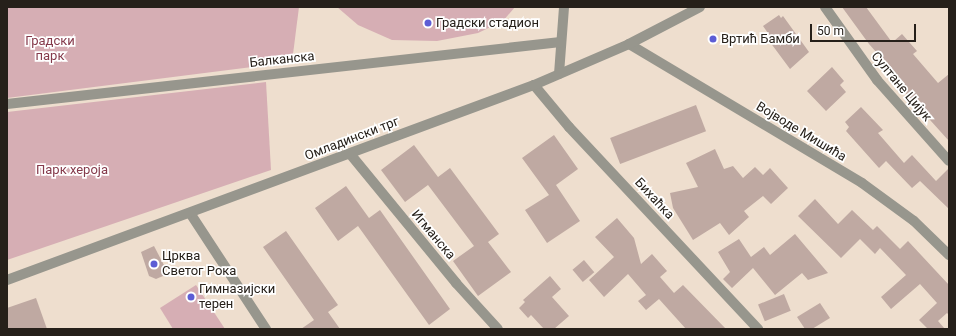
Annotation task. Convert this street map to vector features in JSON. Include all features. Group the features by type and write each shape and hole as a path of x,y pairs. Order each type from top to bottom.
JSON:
{"street":[{"path":"559,74 560,42 564,7"},
{"name":"Омладински трг","path":"7,280 350,155 534,85 628,44 700,7"},
{"name":"Султане Цијук","path":"825,7 877,80 949,161"},
{"name":"Балканска","path":"7,104 560,42"},
{"name":"Војводе Мишића","path":"628,44 862,183 914,221 949,255"},
{"name":"Бихаћка","path":"534,85 569,127 758,329"},
{"name":"Игманска","path":"350,155 456,283 498,329"},
{"path":"190,213 266,329"}],"green space":[{"name":"Градски парк","path":"7,7 299,7 292,62 7,98"},
{"name":"Градски стадион","path":"337,7 515,7 503,21 478,33 437,41 392,40 358,25"},
{"name":"Парк хероја","path":"266,82 271,170 7,260 7,112"},
{"name":"Гимназијски терен","path":"196,285 225,329 173,329 160,308"}],"building":[{"path":"842,7 866,7 891,41 894,41 902,34 917,51 913,54 938,83 949,74 949,141 894,80 898,77 869,44"},
{"path":"779,15 781,18 783,16 809,52 790,69 767,38 770,36 763,26"},
{"path":"832,67 844,81 840,85 846,92 826,111 807,91"},
{"path":"696,105 706,131 620,164 610,138"},
{"path":"861,107 883,130 878,133 904,163 912,155 936,181 949,168 949,209 920,181 912,188 886,161 879,168 846,131 849,127 845,122"},
{"path":"554,135 578,169 556,185 580,221 547,243 525,210 549,195 522,158"},
{"path":"414,145 438,177 450,168 499,234 488,242 511,272 478,296 453,261 474,246 428,185 405,202 381,170"},
{"path":"715,149 724,169 733,166 743,178 755,167 763,175 770,168 788,188 771,204 763,196 744,211 749,217 729,235 720,223 693,240 673,208 670,193 698,187 686,163"},
{"path":"346,186 369,218 380,210 450,309 429,325 358,226 338,241 315,208"},
{"path":"815,199 838,224 852,210 873,230 877,226 900,249 908,241 949,285 949,315 947,313 938,321 945,329 928,329 919,320 937,303 920,284 891,309 881,297 906,275 880,248 875,254 860,239 841,258 798,216"},
{"path":"617,218 634,238 641,264 652,254 667,271 660,277 674,293 683,285 726,329 686,329 659,299 646,310 638,301 646,295 628,274 604,297 589,280 614,257 595,237"},
{"path":"286,231 338,305 328,312 340,329 301,329 314,320 263,247"},
{"path":"795,234 828,273 808,280 802,273 775,295 753,268 732,288 723,279 730,272 718,252 739,239 751,257 764,247 770,255"},
{"name":"Црква Светог Рока","path":"154,246 166,269 163,276 156,279 149,276 141,252"},
{"path":"584,260 594,272 583,282 573,270"},
{"path":"550,276 561,289 552,297 569,316 554,329 544,329 531,315 528,318 519,308 525,302 523,300"},
{"path":"784,294 791,311 765,321 758,304"},
{"path":"36,298 47,329 7,329 7,308"},
{"path":"820,303 830,318 812,329 805,329 797,317"}],"place":[{"name":"Градски стадион","path":"428,23"},
{"name":"Вртић Бамби","path":"713,39"},
{"name":"Црква Светог Рока","path":"154,264"},
{"name":"Гимназијски терен","path":"191,297"}]}
